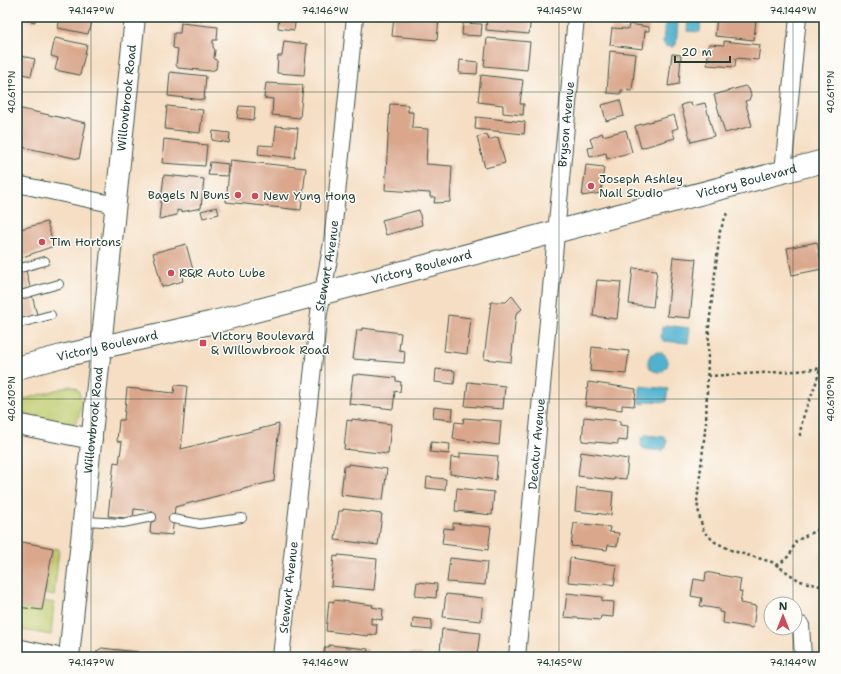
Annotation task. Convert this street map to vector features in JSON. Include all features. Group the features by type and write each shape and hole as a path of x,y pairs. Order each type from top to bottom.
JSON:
{"main road":[{"name":"Victory Boulevard","path":"17,368 210,323 824,161"}],"street":[{"name":"Willowbrook Road","path":"69,657 135,17"},
{"name":"Stewart Avenue","path":"281,657 323,293 332,243 355,17"},
{"name":"Bryson Avenue","path":"557,232 576,17"},
{"path":"783,172 798,17"},
{"path":"17,184 116,205"},
{"name":"Decatur Avenue","path":"517,657 557,232"},
{"path":"17,424 92,439"},
{"path":"802,636 803,657"},
{"path":"17,647 63,657"}],"lane":[{"path":"17,269 45,261"},
{"path":"17,296 59,284"},
{"path":"17,324 51,315"},
{"path":"83,521 123,523 152,517"},
{"path":"174,519 200,524 242,518"}],"path":[{"path":"728,213 720,231 709,325 706,422 697,502 704,532 715,542 733,551 772,562 800,581 824,587"},
{"path":"800,436 804,409 814,389 820,368"},
{"path":"708,376 824,368"},
{"path":"777,566 790,555 796,541 824,526"}],"green space":[{"path":"70,386 76,388 79,392 81,402 80,413 72,425 17,415 17,401"},
{"path":"53,548 59,549 54,596 45,594 47,586 45,585"},
{"path":"44,601 54,603 51,635 17,629 17,607 42,610"}],"water":[{"path":"688,17 701,17 700,32 687,31"},
{"path":"665,21 678,23 676,45 673,44 673,47 665,46 663,43"},
{"path":"665,325 690,328 688,343 663,341 661,338 662,327"},
{"path":"658,352 665,355 668,362 665,369 658,372 651,369 648,362 651,355"},
{"path":"640,386 668,389 666,402 646,401 645,404 639,403"},
{"path":"645,435 665,437 665,440 667,440 666,448 663,448 663,451 643,449 643,446 641,446 642,437"}],"building":[{"path":"24,17 36,17 35,22 24,19"},
{"path":"60,17 93,17 88,34 58,28"},
{"path":"178,17 202,17 202,21"},
{"path":"202,17 214,17 214,19"},
{"path":"279,17 296,17 294,30 278,28"},
{"path":"394,17 439,18 437,40 392,36"},
{"path":"487,17 531,17 529,34 486,30"},
{"path":"717,17 756,18 754,40 715,36"},
{"path":"181,23 218,27 217,40 213,40 213,47 215,50 214,58 217,61 216,69 211,71 178,68 176,65 178,49 173,48 174,33 180,33"},
{"path":"463,23 482,24 481,36 462,35"},
{"path":"629,24 649,27 649,31 645,31 643,49 610,45 612,28 628,29"},
{"path":"55,38 87,45 80,75 55,70 58,58 51,56"},
{"path":"487,38 530,42 527,70 484,66"},
{"path":"284,41 307,44 304,75 277,73 278,56 282,56"},
{"path":"724,41 760,45 758,60 736,58 735,67 707,65 709,44 724,45"},
{"path":"610,51 636,54 632,91 621,90 621,94 607,93"},
{"path":"672,54 681,55 679,84 668,86"},
{"path":"17,55 35,59 31,76 17,73"},
{"path":"460,60 478,62 477,74 459,73"},
{"path":"170,72 206,76 204,100 168,96"},
{"path":"481,75 523,80 520,104 524,104 523,115 503,113 503,105 478,102"},
{"path":"266,83 303,85 300,118 272,115 273,99 264,98"},
{"path":"745,86 749,89 751,95 749,100 745,101 752,126 725,133 714,95"},
{"path":"620,100 624,116 606,121 602,105"},
{"path":"691,102 692,106 705,103 714,136 691,142 681,105"},
{"path":"390,104 408,105 408,112 413,112 412,128 428,129 426,164 452,166 450,202 434,203 435,197 430,197 430,193 385,190"},
{"path":"167,106 203,110 200,133 165,129"},
{"path":"239,106 255,107 254,120 237,118"},
{"path":"17,108 86,123 79,159 17,146"},
{"path":"674,115 678,128 672,130 675,138 641,148 635,126"},
{"path":"476,117 525,122 524,134 475,129"},
{"path":"276,126 298,128 295,158 258,154 259,145 274,146"},
{"path":"626,130 632,152 607,159 606,153 590,157 588,148 593,147 590,139 602,133 603,136"},
{"path":"213,131 230,133 229,143 212,140"},
{"path":"487,134 489,140 498,137 505,163 485,168 477,137"},
{"path":"164,139 207,145 205,166 162,163"},
{"path":"230,160 306,168 301,210 226,202"},
{"path":"210,162 228,164 227,176 208,175"},
{"path":"586,165 604,167 601,193 582,196"},
{"path":"164,175 204,179 201,208 181,212 177,210 177,215 159,219"},
{"path":"217,207 219,214 203,218 201,211"},
{"path":"419,210 422,225 386,235 382,220"},
{"path":"47,222 54,246 17,259 17,230"},
{"path":"817,242 822,269 792,275 787,248"},
{"path":"186,244 193,270 181,273 183,281 162,287 153,253"},
{"path":"673,257 696,259 690,318 667,316"},
{"path":"17,266 25,267 37,315 17,320"},
{"path":"633,268 657,270 653,307 629,304"},
{"path":"597,280 621,282 617,319 593,316"},
{"path":"512,296 522,309 516,314 511,362 484,359 491,302 506,302"},
{"path":"448,315 471,318 467,354 444,351"},
{"path":"362,328 401,333 399,350 405,351 404,363 353,359 357,330 362,330"},
{"path":"592,347 629,351 626,374 590,371"},
{"path":"436,369 455,371 454,384 435,382"},
{"path":"357,374 396,378 396,381 401,382 400,392 395,391 393,409 349,404 353,375"},
{"path":"468,382 505,386 503,409 465,406"},
{"path":"588,382 636,389 634,406 622,405 622,410 585,406"},
{"path":"175,385 187,386 181,449 279,424 274,481 175,507 172,535 150,533 152,511 134,509 133,519 108,516 114,462 119,463 122,442 117,441 119,420 124,420 127,388 174,393"},
{"path":"434,407 453,409 452,420 433,418"},
{"path":"584,417 620,421 620,425 628,426 627,441 618,440 618,444 582,441"},
{"path":"464,418 501,421 499,445 453,439 455,422 463,423"},
{"path":"352,419 391,424 388,454 344,449 347,420 352,421"},
{"path":"431,442 450,444 449,454 430,452"},
{"path":"581,452 628,459 626,479 614,478 614,480 578,476"},
{"path":"460,453 498,456 496,480 450,474 451,457 460,458"},
{"path":"348,464 387,469 383,500 341,495 344,466 348,466"},
{"path":"427,477 446,479 445,490 426,488"},
{"path":"17,488 20,488 18,500 17,500"},
{"path":"457,488 494,492 492,515 455,511"},
{"path":"577,488 613,492 611,515 575,511"},
{"path":"343,509 382,514 378,545 335,540 339,511 343,511"},
{"path":"453,523 491,527 488,550 442,544 444,528 453,529"},
{"path":"574,523 610,527 609,532 619,533 617,546 608,545 607,550 571,546"},
{"path":"17,541 53,548 42,610 17,607"},
{"path":"338,555 377,559 374,590 331,586 334,556 338,557"},
{"path":"450,558 487,562 485,585 447,582"},
{"path":"570,558 617,565 614,585 604,583 603,585 568,582"},
{"path":"706,572 741,579 739,591 742,592 740,603 756,606 753,628 723,623 724,613 719,612 719,609 700,606 702,598 691,596 694,579 705,581"},
{"path":"417,582 437,584 436,598 415,596"},
{"path":"567,593 602,597 602,601 614,602 613,617 601,616 600,620 564,617"},
{"path":"446,594 483,598 481,621 443,617"},
{"path":"334,600 373,605 372,607 383,609 382,620 371,618 371,624 377,624 376,635 369,634 369,636 326,631 329,601 334,602"},
{"path":"413,618 432,620 431,630 412,628"},
{"path":"442,629 480,633 477,656 440,652"},
{"path":"329,645 368,649 367,657 323,657 325,647 329,647"},
{"path":"102,648 137,652 141,657 96,657 97,651"},
{"path":"410,653 422,654 422,657 409,657"}],"place":[{"name":"Joseph Ashley Nail Studio","path":"591,186"},
{"name":"Bagels N Buns","path":"238,195"},
{"name":"New Yung Hong","path":"255,196"},
{"name":"Tim Hortons","path":"42,242"},
{"name":"R&R Auto Lube","path":"171,273"},
{"name":"Victory Boulevard & Willowbrook Road","path":"203,343"}]}
